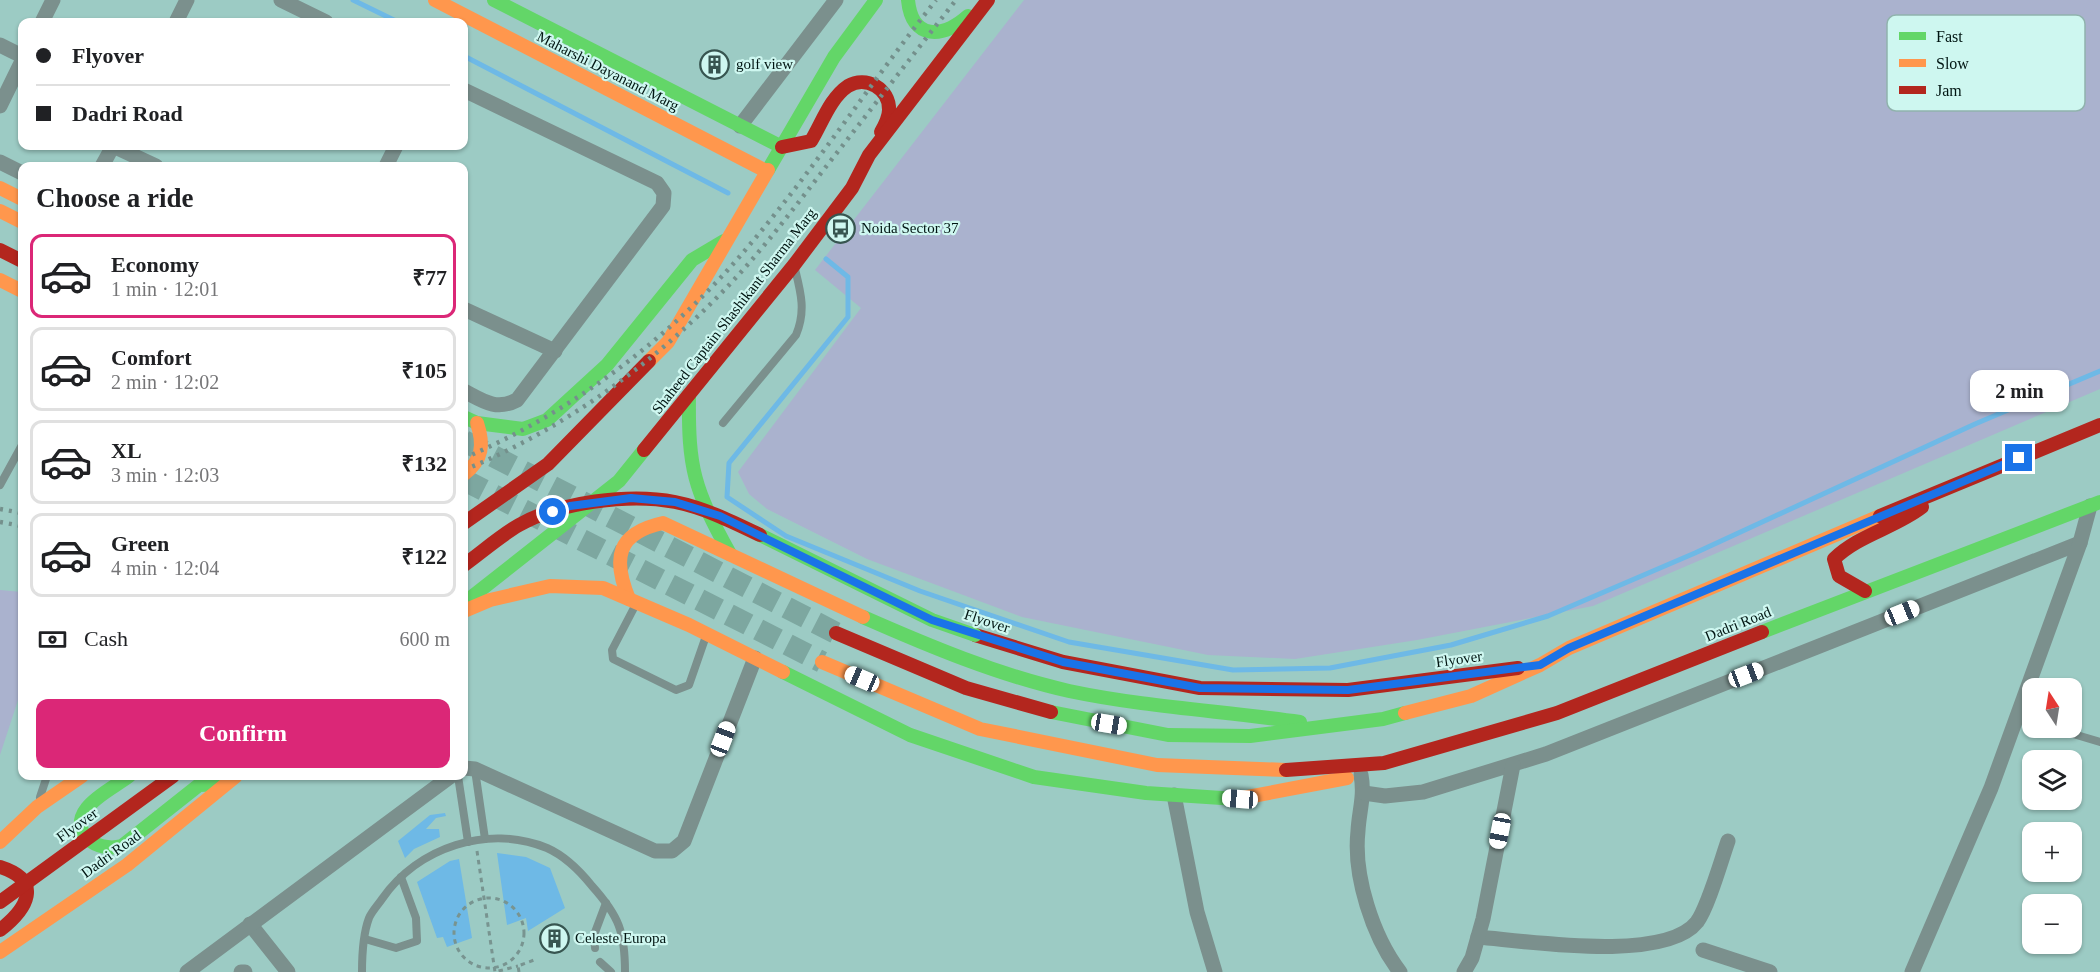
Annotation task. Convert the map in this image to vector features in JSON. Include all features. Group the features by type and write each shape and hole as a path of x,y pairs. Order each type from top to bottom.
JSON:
{"main road":[{"name":"Maharshi Dayanand Marg","path":"435,0 766,171"},
{"name":"Maharshi Dayanand Marg","path":"494,0 782,147"},
{"path":"468,520 548,464 668,342 834,57 876,0"},
{"path":"908,0 911,17 917,25 934,33 953,29 987,0"},
{"name":"Shaheed Captain Shashikant Sharma Marg","path":"468,600 605,495 637,460 794,265 852,188 869,155 987,0"},
{"path":"782,147 811,141 840,94 852,84 861,82 877,86 884,92 889,107 889,116 869,155"},
{"path":"0,188 18,197"},
{"path":"0,211 18,220"},
{"path":"468,419 477,423 523,429 547,420 606,365 692,260 727,239"},
{"path":"0,250 18,259"},
{"path":"0,280 18,289"},
{"path":"689,395 689,436 693,477 704,506 730,554"},
{"path":"468,471 483,455 483,441 477,423"},
{"path":"836,633 966,688 1070,717 1168,735 1250,736 1383,719 1471,696 1540,665 1569,648 1938,490 2100,425"},
{"path":"1864,591 1839,576 1834,559 1841,550 1898,525 1920,509 1938,490"},
{"name":"Flyover","path":"468,562 520,524 570,506 631,498 675,502 720,516 932,620 1063,662 1132,677 1200,688 1348,690 1540,665"},
{"name":"Dadri Road","path":"1384,763 1465,742 1557,713 1864,591 2095,504"},
{"path":"633,601 621,583 618,566 624,543 641,526 663,523 939,650 1037,682 1136,704 1253,715 1326,726"},
{"path":"468,609 490,600 550,586 603,588 707,634 910,735 1025,774 1146,793 1240,799 1361,776 1384,763"},
{"path":"822,662 980,729 1157,765 1297,770 1384,763"},
{"path":"0,842 37,807 76,780"},
{"path":"124,780 87,808 83,815 82,823 86,838 98,848 114,849 122,846 199,785 230,780"},
{"name":"Flyover","path":"0,902 168,780"},
{"name":"Dadri Road","path":"0,952 127,865 230,780"},
{"path":"0,867 16,872 27,891 27,899 20,913 0,930"}],"street":[{"path":"44,18 53,0"},
{"path":"178,18 187,0"},
{"path":"281,0 318,18"},
{"path":"740,126 836,0"},
{"path":"0,45 18,54"},
{"path":"0,106 18,69"},
{"path":"468,92 657,183 664,194 663,206 517,400 506,406 494,406 468,393"},
{"path":"122,150 147,162"},
{"path":"0,162 18,171"},
{"path":"468,311 555,351"},
{"path":"1912,972 1958,870 2095,504"},
{"path":"1364,792 1385,796 1423,792 1513,765 2080,543"},
{"path":"469,769 655,851 672,851 684,841 755,658"},
{"path":"1464,972 1478,937 1513,765"},
{"path":"1361,776 1364,792 1357,833 1368,912 1400,972"},
{"path":"187,972 446,780"},
{"path":"1174,795 1197,912 1215,972"},
{"path":"1478,937 1611,946 1644,945 1674,938 1688,932 1698,921 1728,841"},
{"path":"250,924 288,972"},
{"path":"1703,950 1770,972"}],"lane":[{"path":"723,423 796,334 803,318 802,301 794,265"},
{"path":"0,485 18,452"},
{"path":"633,601 612,650 613,659 676,690 682,690 689,685 707,634"},
{"path":"2017,717 2022,718"},
{"path":"2082,737 2100,742"},
{"path":"469,769 485,839"},
{"path":"37,807 46,780"},
{"path":"459,780 472,841"},
{"path":"362,972 369,917 391,885 418,861 456,844 506,838 549,849 582,874 606,903 622,928 625,972"},
{"path":"365,939 396,948 417,940 416,918 401,877"},
{"path":"595,948 594,935 606,903"},
{"path":"600,962 611,972"}],"path":[{"path":"472,841 484,898 494,971"},
{"path":"494,971 518,954 524,942 525,928 516,909 498,898 484,898 471,902 461,911 455,924 454,938 458,950 468,961 494,971 534,960"},
{"path":"518,966 519,972"}],"shaded area":[{"path":"1024,0 2100,0 2100,389 1593,606 1417,640 1295,659 1208,655 1022,617 867,559 767,509 749,494 738,472 861,308 815,270"},
{"path":"0,590 18,592 18,700 0,755"}],"water":[{"path":"445,813 446,816 436,818 426,829 439,829 440,837 414,849 405,858 398,841 430,815"},
{"path":"497,853 526,857 550,868 565,908 528,931 526,918 507,925"},
{"path":"459,859 472,938 447,947 443,937 437,938 417,882 450,861"}],"waterway":[{"path":"353,0 390,18"},
{"path":"468,58 728,193"},
{"path":"826,259 848,277 848,317 729,463 727,497 786,536 920,591 1069,642 1233,670 1330,668 1451,645 1548,616 1695,553 1975,424 2100,371"}],"tunnel":[{"path":"468,443 836,633"},
{"path":"468,482 822,662"}],"railway":[{"path":"468,456 536,423 570,402 636,355 697,302 753,241 807,173 936,0"},
{"path":"468,468 537,435 572,414 639,367 701,313 767,242 956,0"},
{"path":"0,509 18,512"},
{"path":"0,522 18,525"}],"traffic: fast":[{"path":"494,0 782,147"},
{"path":"768,170 834,57 876,0"},
{"path":"908,0 916,23 922,29 930,32 949,29 968,16"},
{"path":"468,419 477,423 523,429 547,420 607,365 692,260 724,241"},
{"path":"689,395 690,442 696,478 708,512 730,554"},
{"path":"468,600 619,481 644,450"},
{"path":"1762,632 2100,502"},
{"path":"760,535 932,620 975,635"},
{"path":"863,617 990,668 1069,691 1155,705 1300,722"},
{"path":"783,672 910,735 1034,777 1146,793 1237,799"},
{"path":"1051,712 1168,735 1250,736 1383,719 1405,713"},
{"path":"123,780 96,799 82,817 83,832 94,843 112,847 122,846 199,785 225,784"}],"traffic: slow":[{"path":"435,0 766,171"},
{"path":"649,361 668,342 768,170"},
{"path":"0,188 18,197"},
{"path":"0,211 18,220"},
{"path":"0,280 18,289"},
{"path":"468,471 475,463 480,451 481,438 477,423"},
{"path":"1405,713 1471,696 1540,665 1569,648 1880,516"},
{"path":"629,599 621,571 622,549 636,533 663,523 863,617"},
{"path":"468,609 490,600 550,586 603,588 689,625 783,672"},
{"path":"822,662 980,729 1157,765 1286,770"},
{"path":"1237,799 1347,778"},
{"path":"0,842 37,807 76,780"},
{"path":"0,952 127,865 231,780"}],"traffic: jam":[{"path":"644,450 794,265 852,188 869,155 988,0"},
{"path":"782,147 811,141 836,97 855,83 869,83 876,86 886,96 889,113 881,132"},
{"path":"0,250 18,259"},
{"path":"468,520 548,464 649,361"},
{"path":"1880,516 2100,425"},
{"path":"468,562 512,529 535,517 574,505 616,499 657,499 675,502 719,516 760,535"},
{"path":"1865,591 1839,576 1834,559 1854,544 1922,507"},
{"path":"1286,770 1384,763 1557,713 1762,632"},
{"path":"836,633 966,688 1051,712"},
{"path":"975,635 1063,662 1200,688 1348,690 1518,668"},
{"path":"0,902 168,780"},
{"path":"0,867 14,873 22,880 27,896 18,913 0,930"}],"place":[{"name":"golf view","path":"715,64"},
{"name":"Noida Sector 37","path":"840,228"},
{"name":"Celeste Europa","path":"554,938"}],"route":[{"path":"553,512 570,506 631,498 675,502 720,516 932,620 1063,662 1132,677 1200,688 1348,690 1540,665 1569,648 1938,490 2019,458"}]}
